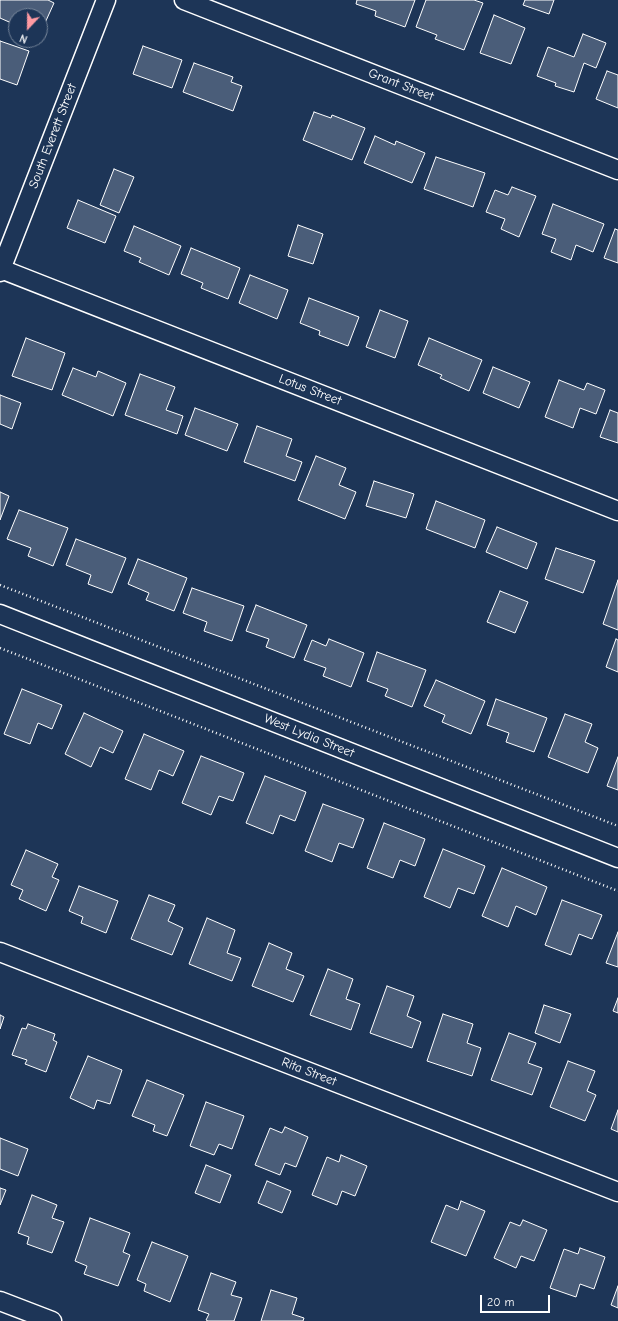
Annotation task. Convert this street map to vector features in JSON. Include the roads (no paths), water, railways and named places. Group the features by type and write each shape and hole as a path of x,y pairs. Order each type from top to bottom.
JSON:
{"street":[{"name":"South Everett Street","path":"0,270 106,0"},
{"name":"Grant Street","path":"184,0 618,170"},
{"name":"Lotus Street","path":"0,270 618,511"},
{"name":"West Lydia Street","path":"0,614 618,858"},
{"name":"Rita Street","path":"0,952 618,1192"},
{"path":"0,1301 52,1321"}]}
